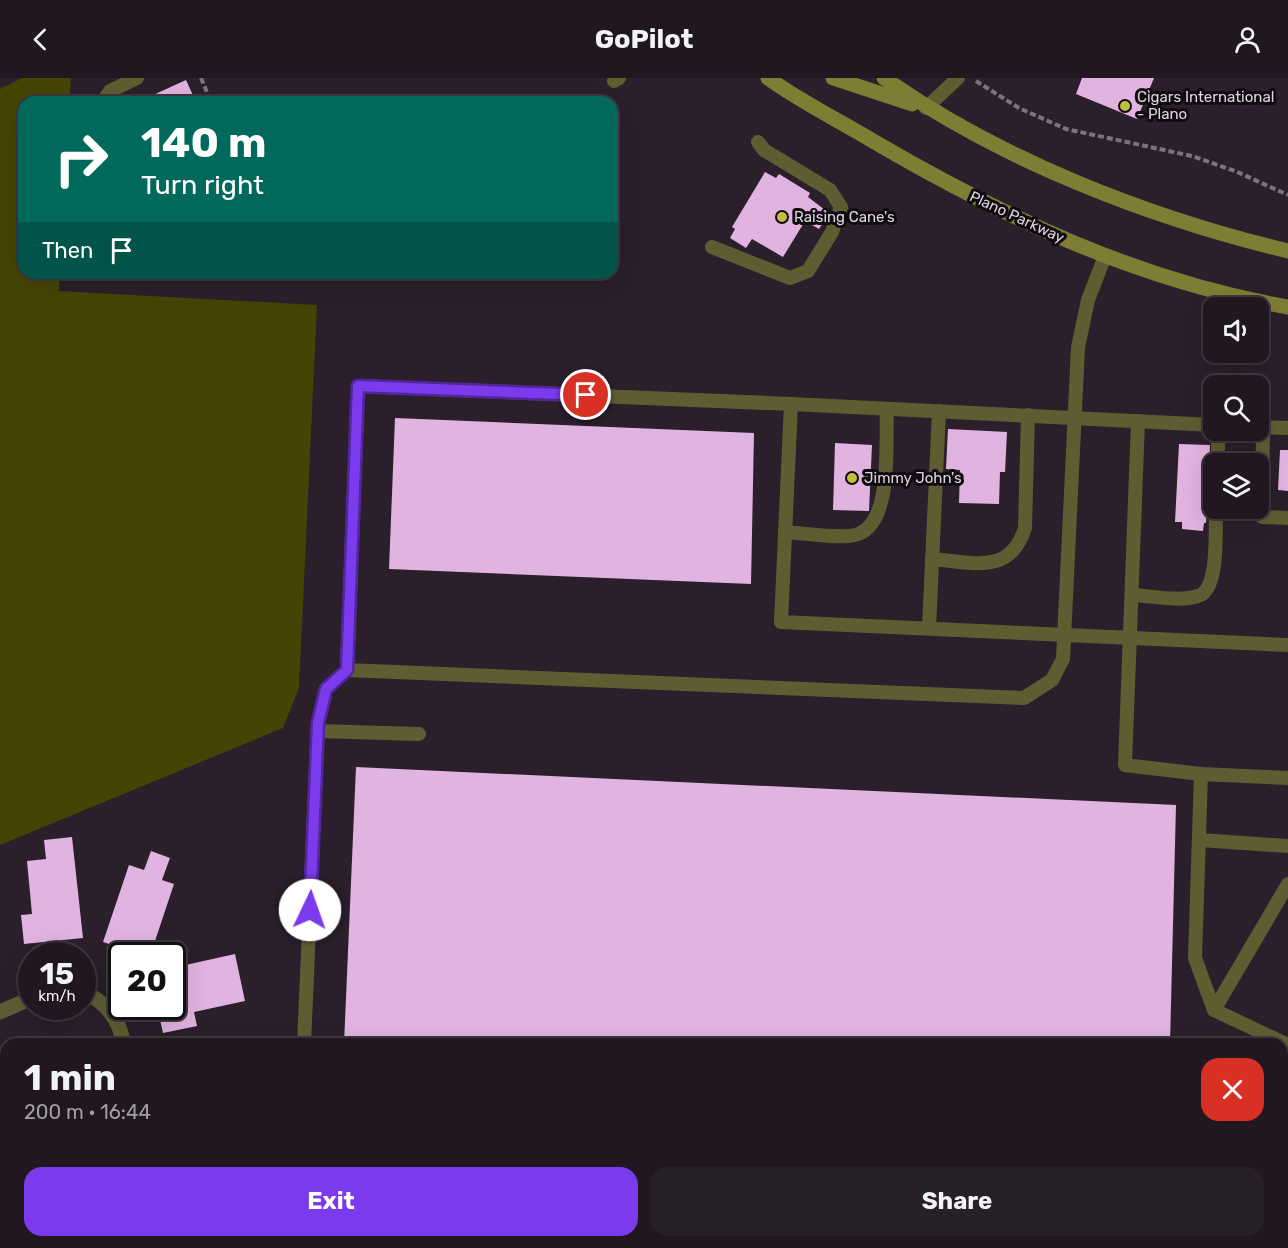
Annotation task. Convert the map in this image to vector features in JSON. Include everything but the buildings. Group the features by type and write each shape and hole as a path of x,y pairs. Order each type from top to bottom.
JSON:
{"main road":[{"name":"Plano Parkway","path":"768,78 986,204 1105,256 1182,281 1288,307"},
{"path":"833,78 926,108 1075,182 1160,213 1247,241 1288,251"},
{"path":"884,78 926,108"}],"street":[{"path":"96,1000 116,1019 121,1038"},
{"path":"0,1012 18,1004"}],"lane":[{"path":"107,96 110,91 137,78"},
{"path":"926,108 958,78"},
{"path":"712,247 790,278 808,271 832,232 841,207 830,190 764,150 758,142"},
{"path":"304,1038 317,731 326,689 347,670 1024,698 1052,680 1063,659 1066,635 1078,347 1088,300 1105,256"},
{"path":"347,670 358,386 1203,424"},
{"path":"791,404 781,622 1288,645"},
{"path":"785,532 854,535 866,530 877,518 882,503 887,409"},
{"path":"929,628 939,411"},
{"path":"932,559 993,563 1010,556 1020,546 1025,528 1028,415"},
{"path":"1138,421 1125,765 1201,774 1288,778"},
{"path":"1269,427 1288,428"},
{"path":"1261,441 1262,516 1288,518"},
{"path":"1132,595 1190,598 1201,596 1208,590 1213,573 1215,519"},
{"path":"317,731 419,734"},
{"path":"1201,774 1195,958 1214,1010 1273,1038"},
{"path":"1200,840 1288,846"},
{"path":"1214,1010 1288,884"}],"path":[{"path":"201,78 208,96"},
{"path":"972,78 1018,108 1066,129 1192,156 1235,171 1288,195"}],"shaded area":[{"path":"22,78 71,78 70,96 18,96 18,279 60,279 59,291 317,305 299,688 283,728 0,845 0,89"}],"place":[{"name":"Cigars International - Plano","path":"1125,106"},
{"name":"Raising Cane's","path":"782,217"},
{"name":"Jimmy John's","path":"852,478"}],"route":[{"path":"310,910 318,723 326,689 347,670 358,386 586,395"}]}
